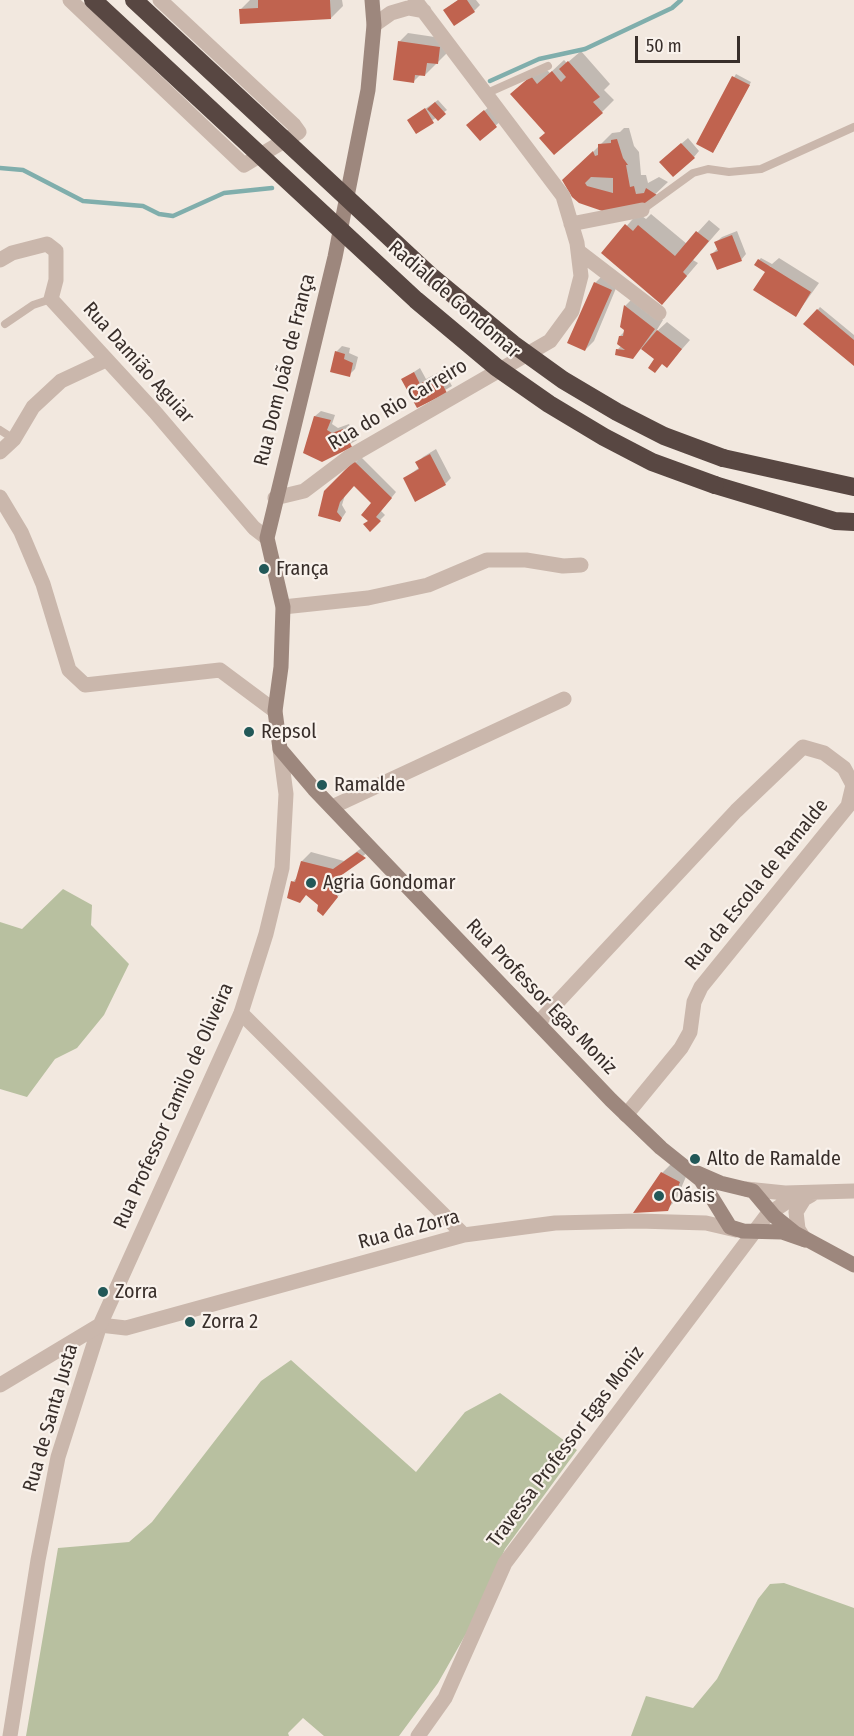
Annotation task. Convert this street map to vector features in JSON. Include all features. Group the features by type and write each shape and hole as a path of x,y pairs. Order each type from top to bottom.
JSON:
{"highway":[{"name":"Radial de Gondomar","path":"93,0 416,300 496,368 549,404 652,462 715,485 835,521 854,522"},
{"name":"Radial de Gondomar","path":"134,0 432,277 513,345 563,380 617,412 664,436 723,458 854,487"}],"main road":[{"name":"Rua Dom João de França","path":"280,749 275,711 281,667 283,607 267,538 334,256 368,90 374,25 372,0"},
{"name":"Rua Professor Egas Moniz","path":"280,749 332,807 626,1115 661,1148 701,1180 740,1228 805,1240"},
{"name":"Rua Professor Egas Moniz","path":"680,1162 714,1180 746,1189 758,1195 740,1228"},
{"path":"740,1228 723,1202 727,1196 739,1189 746,1189"},
{"name":"Rua Professor Egas Moniz","path":"740,1228 782,1232 805,1240 854,1265"}],"street":[{"path":"70,0 244,165 298,132 294,125 160,0"},
{"name":"Rua do Rio Carreiro","path":"276,498 304,491 366,446 550,341 572,311 581,276 578,251 563,196 419,6 391,14 374,25"},
{"path":"571,224 642,210"},
{"path":"0,260 12,253 47,244 56,251 56,280 51,299"},
{"path":"578,251 659,313"},
{"name":"Rua Damião Aguiar","path":"51,299 196,458 254,528 267,538"},
{"path":"0,452 14,439 33,407 61,381 106,360"},
{"path":"0,497 21,532 43,584 69,670 85,685 220,670 275,711"},
{"path":"283,607 368,598 428,585 487,560 526,560 563,566 581,565"},
{"path":"332,807 564,699"},
{"name":"Rua da Escola de Ramalde","path":"538,1023 736,811 804,747 824,753 844,768 853,785 848,806 701,987 694,1002 690,1032 681,1048 626,1115"},
{"name":"Rua Professor Camilo de Oliveira","path":"100,1325 241,1013 266,934 282,868 286,794 280,749"},
{"path":"241,1013 464,1235"},
{"path":"746,1189 814,1193 854,1191"},
{"path":"740,1228 788,1201 814,1193"},
{"path":"805,1240 798,1229 796,1212 804,1199 814,1193"},
{"name":"Rua da Zorra","path":"100,1325 126,1328 464,1235 555,1223 661,1221 740,1228"},
{"name":"Travessa Professor Egas Moniz","path":"418,1736 445,1698 505,1563 740,1228 759,1236 782,1232"},
{"path":"0,1385 100,1325"},
{"name":"Rua de Santa Justa","path":"10,1736 38,1560 58,1458 100,1325"}],"lane":[{"path":"485,94 548,66"},
{"path":"642,210 693,172 708,169 729,172 761,168 854,127"},
{"path":"5,324 33,305 51,299"},
{"path":"0,430 14,439"}],"green space":[{"path":"63,889 92,905 91,925 129,964 104,1015 77,1048 55,1059 27,1097 0,1089 0,922 22,929"},
{"path":"291,1360 416,1472 465,1412 500,1393 577,1450 505,1549 471,1625 438,1683 399,1736 324,1736 303,1718 288,1733 289,1736 26,1736 58,1548 129,1542 152,1522 261,1381"},
{"path":"784,1583 854,1608 854,1736 631,1736 646,1696 693,1708 717,1679 758,1599 770,1584"}],"building":[{"path":"258,0 330,0 331,19 240,24 239,9 258,8"},
{"path":"458,0 467,0 475,12 454,26 443,10"},
{"path":"398,41 440,47 438,64 427,63 425,76 415,75 414,83 393,80"},
{"path":"568,61 600,97 593,102 603,113 554,155 539,138 545,133 510,94 531,76 537,84 552,71 561,82 566,77 559,69"},
{"path":"732,76 750,85 713,153 696,144"},
{"path":"435,102 446,114 438,121 427,109"},
{"path":"425,108 434,123 416,134 407,120"},
{"path":"484,110 497,127 480,141 466,125"},
{"path":"617,139 623,158 628,165 626,165 630,187 634,186 636,194 644,193 646,188 657,195 647,204 611,214 579,203 572,197 562,180 593,151 595,156 598,155 598,144 611,143 611,140","holes":["591,177 613,178 613,193 587,186 585,183"]},
{"path":"681,143 695,158 673,177 659,162"},
{"path":"625,224 633,231 638,225 675,256 696,231 709,241 683,272 687,276 662,305 601,253"},
{"path":"732,235 742,261 717,270 710,254 718,251 714,242"},
{"path":"758,259 811,292 796,317 753,290 765,272 754,265"},
{"path":"594,282 612,290 585,351 567,343"},
{"path":"624,305 655,329 633,359 615,355 616,349 625,350 617,344 619,336 623,336 624,330 620,327"},
{"path":"817,309 854,340 854,366 803,324"},
{"path":"657,330 682,349 667,368 662,364 655,373 648,368 654,359 641,349"},
{"path":"335,351 345,354 344,359 353,363 350,377 330,372"},
{"path":"414,372 420,384 437,374 447,393 417,408 401,379"},
{"path":"314,416 331,420 327,430 332,433 343,429 352,447 322,462 303,453"},
{"path":"430,454 446,485 415,502 403,478 419,469 415,462"},
{"path":"354,461 392,498 376,517 381,521 370,532 363,524 368,521 361,515 371,503 354,486 340,502 337,512 342,518 340,522 318,516 324,491"},
{"name":"Agria Gondomar","path":"357,852 366,858 329,884 338,897 323,916 317,911 318,905 306,895 300,903 287,898 291,881 295,882 301,861 333,869"},
{"name":"Oásis","path":"661,1172 680,1182 668,1211 633,1213"}],"waterway":[{"path":"490,81 539,59 585,49 672,8 681,0"},
{"path":"0,168 23,170 83,201 143,206 159,214 173,216 224,193 272,188"}],"place":[{"name":"França","path":"264,569"},
{"name":"Repsol","path":"249,732"},
{"name":"Ramalde","path":"322,785"},
{"name":"Agria Gondomar","path":"311,883"},
{"name":"Alto de Ramalde","path":"695,1159"},
{"name":"Oásis","path":"659,1196"},
{"name":"Zorra","path":"103,1292"},
{"name":"Zorra 2","path":"190,1322"}]}
